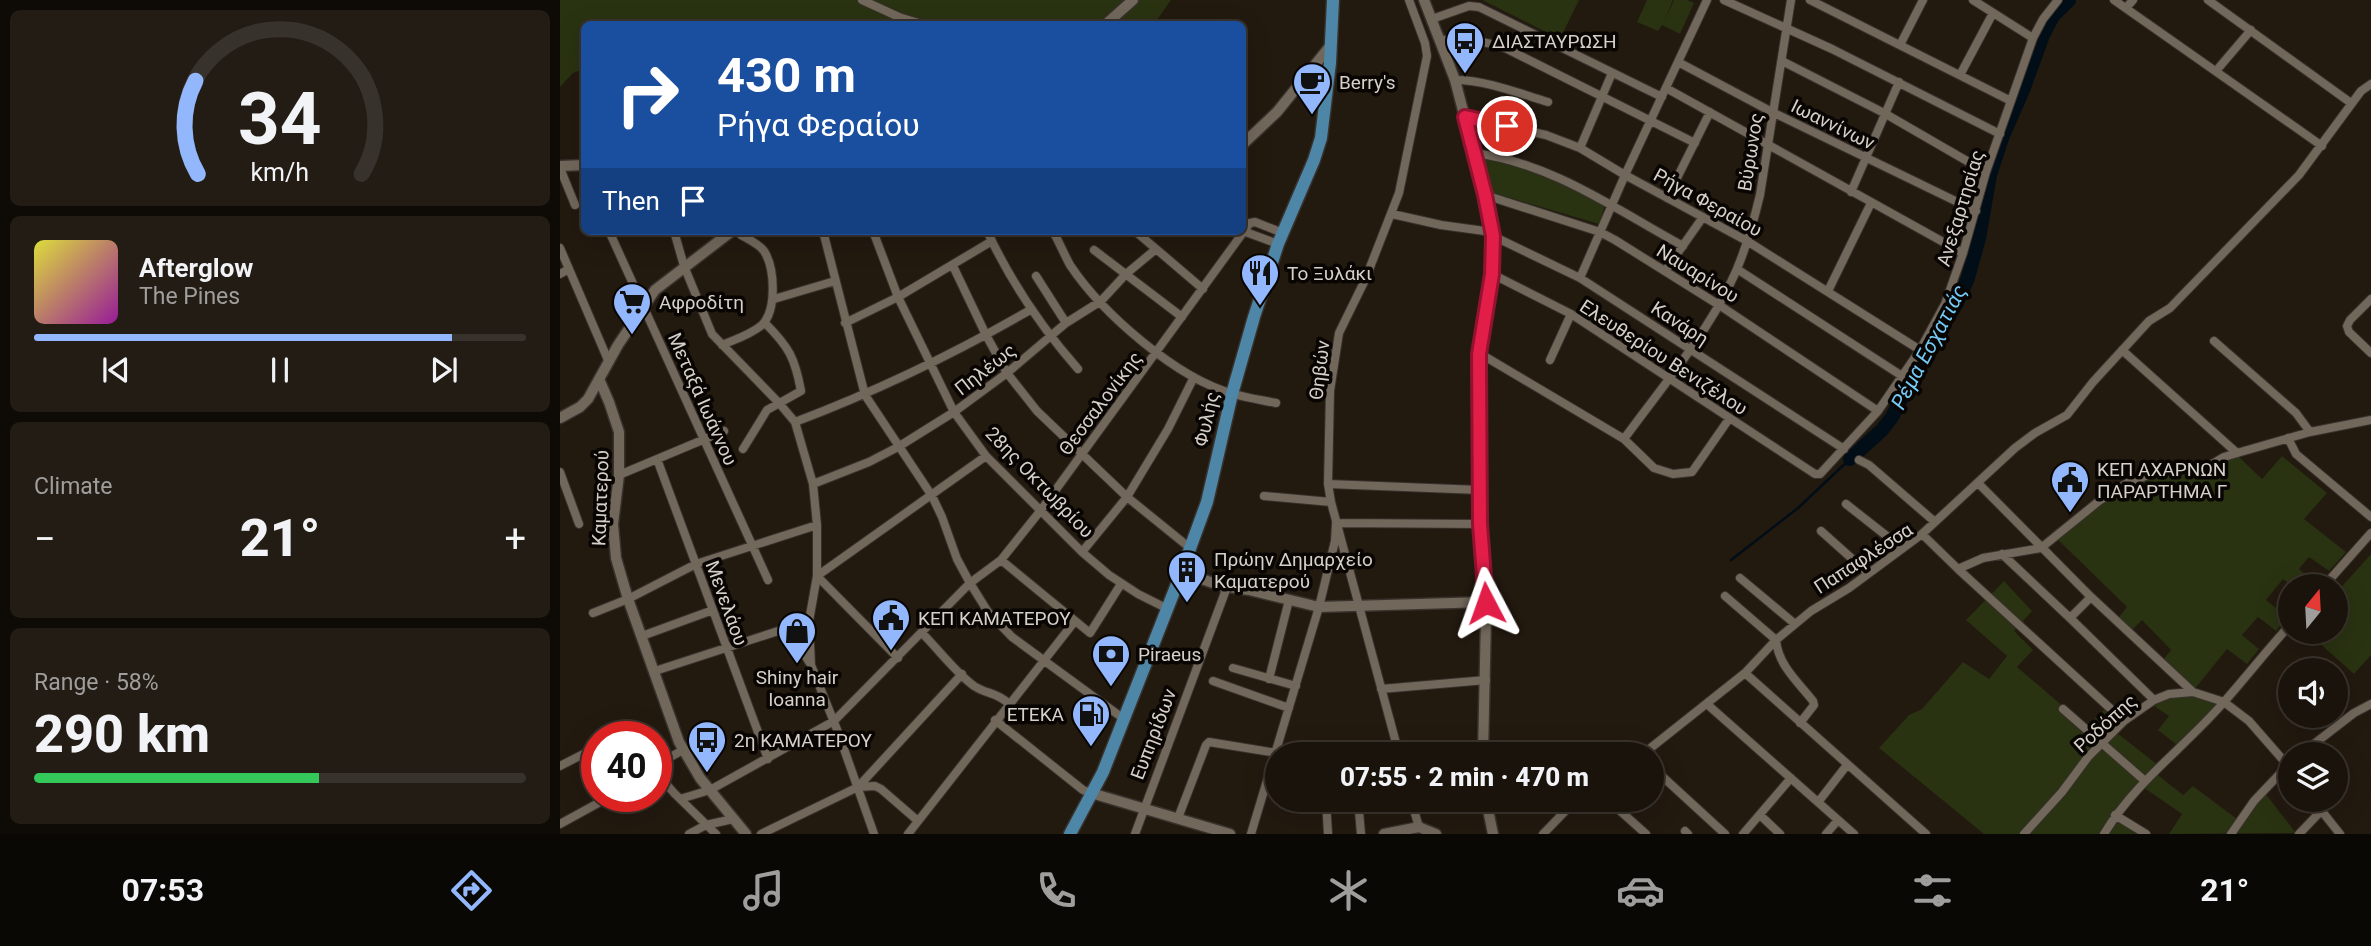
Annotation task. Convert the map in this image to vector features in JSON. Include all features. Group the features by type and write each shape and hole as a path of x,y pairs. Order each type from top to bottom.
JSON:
{"main road":[{"name":"Φυλής","path":"1070,834 1103,772 1207,502 1231,394 1254,317 1281,239 1318,147 1326,106 1333,0"}],"street":[{"path":"862,0 912,21"},
{"path":"1109,21 1133,0"},
{"name":"Θηβών","path":"1396,742 1336,523 1328,484 1330,391 1339,333 1392,214 1406,161 1427,56 1409,0"},
{"path":"1424,0 1455,80 1493,234 1492,274 1479,354 1480,524 1486,603 1483,742"},
{"path":"1580,278 1707,0"},
{"path":"1724,0 1899,82 2000,134"},
{"name":"Βύρωνος","path":"1624,439 1719,304 1748,241 1760,194 1791,0"},
{"path":"1810,0 2011,101"},
{"path":"1973,0 2034,38"},
{"name":"Ανεξαρτησίας","path":"1815,474 1819,474 1844,449 1878,411 1920,350 1945,304 1964,253 1986,172 2034,38 2043,19 2059,0"},
{"path":"2114,0 2322,146"},
{"path":"2126,8 2133,0"},
{"path":"2208,0 2351,103"},
{"path":"1900,45 1920,1"},
{"path":"1432,19 1469,6 1479,7 1662,97"},
{"path":"1960,75 1993,13"},
{"path":"2216,71 2251,30"},
{"path":"1440,40 1464,38 1495,44 1602,94 1695,143"},
{"path":"1246,141 1277,112 1331,45"},
{"path":"1782,61 1884,113 1986,172"},
{"name":"Ιωαννίνων","path":"1678,62 1772,112 1976,211"},
{"path":"1580,148 1612,73"},
{"path":"1455,80 1496,86 1548,102"},
{"path":"1851,192 1899,82"},
{"path":"1922,534 2015,448 2067,415 2149,321 2170,308 2300,175 2351,103 2371,84"},
{"path":"1666,88 1964,253"},
{"path":"1667,198 1710,111"},
{"name":"Ρήγα Φεραίου","path":"1465,117 1546,135 1580,148 1748,241 1920,350"},
{"path":"1474,153 1515,160 1547,171 1592,193 1683,246"},
{"path":"575,205 560,167 581,165"},
{"name":"Ναυαρίνου","path":"1485,195 1600,232 1719,304 1878,411"},
{"path":"1828,291 1871,203"},
{"name":"Κανάρη","path":"1392,214 1493,234 1580,278 1844,449"},
{"path":"1665,271 1703,217"},
{"path":"1246,228 1253,222 1281,239"},
{"path":"1246,232 1281,239"},
{"name":"Μεταξά Ιωάννου","path":"612,235 768,580"},
{"path":"675,235 684,266 712,334 795,422 813,484 817,525 817,576 809,621 811,665"},
{"path":"560,418 584,403 608,360 657,288 727,235"},
{"path":"722,345 750,334 765,323 774,299 764,250 741,235"},
{"path":"824,235 865,395 932,496 957,559 970,583 988,611 1012,637 1124,719"},
{"name":"28ης Οκτωβρίου","path":"875,235 898,297 954,412 986,456 1082,552 1121,584 1168,609"},
{"path":"990,235 1030,310 1078,369"},
{"path":"1055,235 1070,265 1101,301 1156,354 1194,377 1231,394 1276,403"},
{"path":"1140,235 1203,289"},
{"path":"1232,235 1236,240"},
{"name":"Θεσσαλονίκης","path":"680,799 710,790 834,721 970,583 1001,559 1041,510 1240,235"},
{"path":"845,323 898,297 992,241"},
{"path":"560,248 608,360"},
{"name":"Πηλέως","path":"813,484 898,447 954,412 1007,373 1066,323 1101,301 1126,274 1156,249"},
{"path":"1094,250 1182,317"},
{"path":"953,266 1007,373 1037,411 1128,497 1190,548"},
{"path":"560,274 569,269"},
{"path":"1737,269 1902,376"},
{"name":"Ελευθερίου Βενιζέλου","path":"1492,274 1571,314 1815,474"},
{"path":"1036,276 1066,323"},
{"path":"774,299 835,281"},
{"path":"2371,299 2347,326 2349,332 2371,353"},
{"path":"795,422 865,395 930,364 1030,310"},
{"path":"1550,360 1571,314"},
{"path":"743,449 767,410 801,391 796,364 783,341 765,323"},
{"path":"2214,341 2296,413 2311,432"},
{"path":"2122,350 2237,453"},
{"path":"1479,354 1624,439 1654,468 1673,474 1692,472 1729,419"},
{"path":"1082,552 1128,497 1168,429 1194,377"},
{"name":"Καματερού","path":"599,379 619,432 614,548 628,599 684,750 710,790 746,834"},
{"path":"1958,569 1983,558 2041,548 2099,501 2127,483 2151,474 2207,467 2224,457 2288,438 2371,420"},
{"path":"618,475 724,430"},
{"path":"2288,438 2297,454 2371,517"},
{"path":"817,576 986,456"},
{"name":"Μενελάου","path":"657,459 768,758"},
{"path":"1859,460 1869,465 1935,522"},
{"path":"560,472 579,524"},
{"path":"1978,483 2091,597 2193,692"},
{"path":"1328,484 1480,491"},
{"path":"1264,496 1331,502"},
{"path":"1846,504 1902,548"},
{"path":"1280,742 1319,607 1335,541 1336,523 1480,524"},
{"path":"593,613 628,599 696,564 817,525"},
{"path":"1821,531 1868,573"},
{"path":"2335,574 2371,533"},
{"name":"Παπαφλέσσα","path":"1659,742 1708,705 1796,624 1922,534 2124,721"},
{"path":"2001,554 2154,700"},
{"path":"1001,559 1090,633 1121,584"},
{"path":"1181,572 1227,587 1319,607 1486,603"},
{"path":"817,576 898,658"},
{"path":"1740,578 1796,624"},
{"name":"Ευπηρίδων","path":"1227,587 1144,809 1230,834"},
{"path":"1725,596 1776,640 1782,663 1813,701 1814,705 1800,723"},
{"path":"2070,618 2091,597"},
{"path":"1269,678 1289,600"},
{"path":"642,636 713,610"},
{"path":"655,671 809,621"},
{"path":"908,834 1008,703 1075,621"},
{"path":"789,628 811,665 874,834"},
{"path":"922,633 977,688 999,695 1008,703"},
{"path":"2104,834 2115,815 2224,702 2278,639"},
{"path":"1233,668 1296,686"},
{"path":"1745,673 1926,834"},
{"path":"761,834 858,787 961,674"},
{"path":"1381,689 1486,680"},
{"path":"1213,681 1289,708"},
{"name":"Ροδόπης","path":"2024,834 2062,792 2081,765 2124,721 2154,700 2169,694 2193,692 2224,702 2249,721 2278,752"},
{"path":"2317,742 2354,713 2371,704"},
{"path":"1708,705 1854,834"},
{"path":"2063,709 2146,781"},
{"path":"995,720 1083,790 1144,809 1135,834"},
{"path":"1178,818 1206,745 1209,743 1265,753"},
{"path":"672,756 684,750"},
{"path":"560,766 581,755"},
{"path":"1819,801 1847,765"},
{"path":"2231,834 2254,801 2278,777"},
{"path":"1664,778 1725,834"},
{"path":"1743,834 1791,778"},
{"path":"858,787 875,786 881,789 918,821"},
{"path":"672,790 716,834"},
{"path":"1251,834 1265,791"},
{"path":"560,824 582,812"},
{"path":"1327,812 1328,834"},
{"path":"1359,812 1361,834"},
{"path":"1415,812 1419,827"},
{"path":"1488,812 1493,834"},
{"path":"1549,832 1566,812"},
{"path":"1621,812 1646,834"},
{"path":"2299,834 2319,812"},
{"path":"2323,812 2340,834"},
{"path":"1759,814 1780,834"},
{"path":"2115,815 2146,834"},
{"path":"689,834 706,825 733,819"},
{"path":"1826,834 1838,820"},
{"path":"1384,834 1419,827 1436,834"}],"green space":[{"path":"560,0 1171,0 1157,20 1130,21 581,21 581,70 573,73 560,87"},
{"path":"1482,0 1579,0 1560,39"},
{"path":"1647,0 1673,0 1663,24 1674,0 1694,3 1680,34 1662,25 1658,31 1637,22"},
{"path":"1482,159 1531,168 1605,205 1599,224 1490,192"},
{"path":"2237,455 2262,479 2282,456 2327,493 2304,519 2346,552 2329,571 2309,557 2299,569 2305,574 2278,574 2278,585 2266,600 2278,610 2278,628 2276,631 2258,617 2242,635 2259,649 2247,664 2227,649 2194,690 2163,660 2171,650 2142,620 2132,630 2119,617 2127,607 2051,533 2101,495 2130,479 2204,465 2214,459 2221,463"},
{"path":"2371,554 2371,655 2354,674 2348,669 2348,658 2336,658 2320,644 2348,644 2348,580"},
{"path":"2004,581 2032,611 2014,631 2033,650 2017,667 2086,726 2104,710 2117,720 2112,729 2158,765 2153,771 2183,795 2193,786 2241,822 2265,793 2296,833 2169,834 2182,814 2140,785 2112,814 2139,834 1984,834 1879,748 1909,715 1922,709 1963,662 1989,679 2007,656 1966,620"},
{"path":"2193,695 2221,703 2177,745 2158,730 2169,716 2154,706 2166,698"}],"waterway":[{"name":"Ρέμα Εσχατιάς","path":"1850,459 1882,430 1892,417 1920,363 1957,303 1968,278 1979,238 1990,175 2002,138 2043,35 2053,16 2069,0"},
{"name":"Ρέμα Εσχατιάς","path":"1731,560 1798,508 1850,459"}],"place":[{"name":"ΔΙΑΣΤΑΥΡΩΣΗ","path":"1465,75"},
{"name":"Berry's","path":"1312,116"},
{"name":"Το Ξυλάκι","path":"1260,307"},
{"name":"Αφροδίτη","path":"632,336"},
{"name":"ΚΕΠ ΑΧΑΡΝΩΝ ΠΑΡΑΡΤΗΜΑ Γ","path":"2070,514"},
{"name":"Πρώην Δημαρχείο Καματερού","path":"1187,604"},
{"name":"ΚΕΠ ΚΑΜΑΤΕΡΟΥ","path":"891,652"},
{"name":"Shiny hair Ioanna","path":"797,665"},
{"name":"Piraeus","path":"1111,688"},
{"name":"ΕΤΕΚΑ","path":"1091,748"},
{"name":"2η ΚΑΜΑΤΕΡΟΥ","path":"707,774"}],"route":[{"path":"1486,603 1480,524 1479,354 1492,274 1493,236 1465,117 1507,126"}]}
